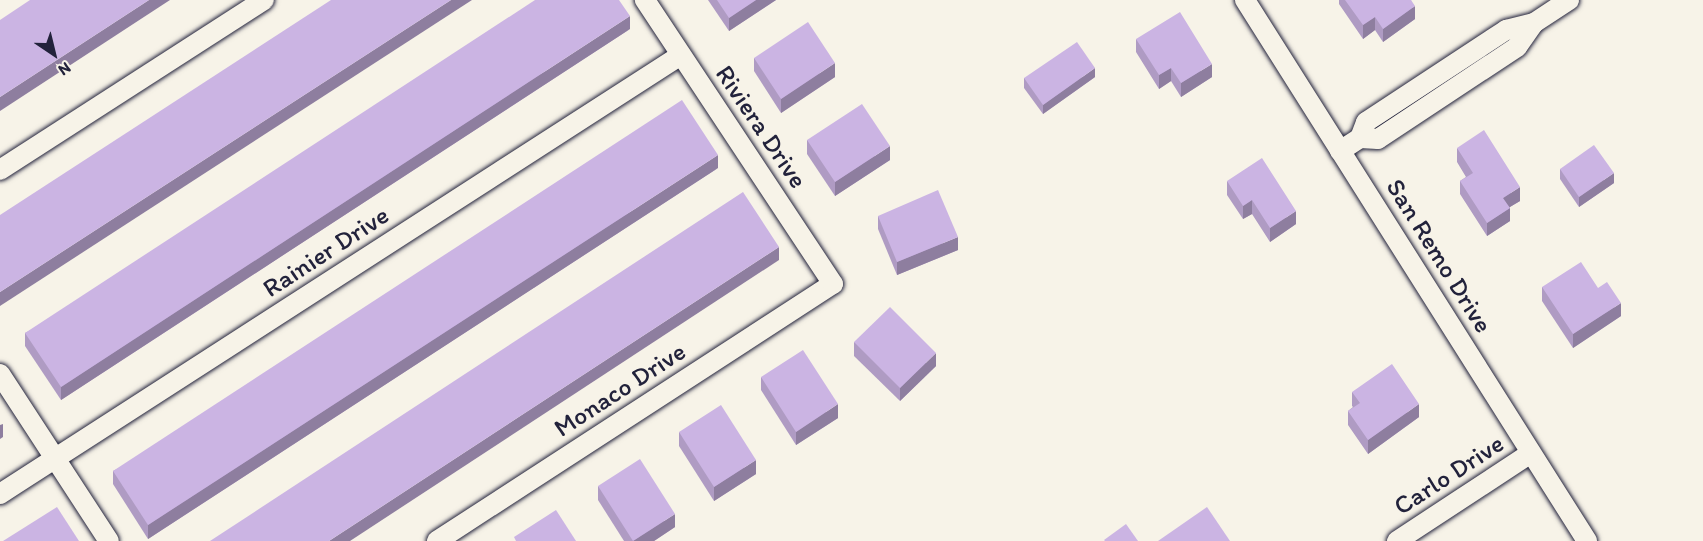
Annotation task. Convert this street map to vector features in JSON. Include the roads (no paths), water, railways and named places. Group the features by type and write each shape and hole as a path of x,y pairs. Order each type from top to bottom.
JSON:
{"street":[{"path":"0,170 264,0"},
{"name":"Riviera Drive","path":"645,0 833,284"},
{"name":"San Remo Drive","path":"1245,0 1587,541"},
{"path":"1340,151 1360,138 1366,122 1396,102 1506,30 1534,23 1569,0"},
{"name":"Rainier Drive","path":"0,494 681,55"},
{"name":"Monaco Drive","path":"436,541 833,284"},
{"path":"0,374 109,541"},
{"name":"Carlo Drive","path":"1397,541 1531,453"}]}
